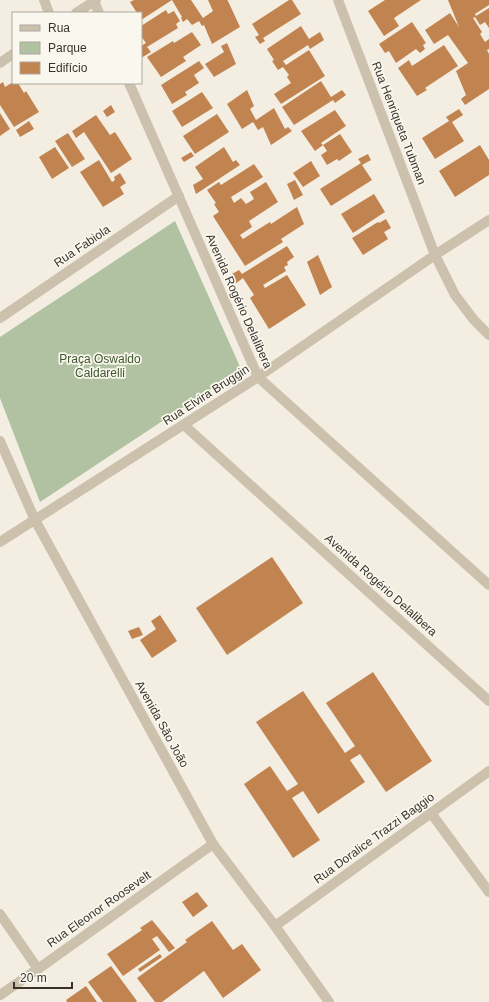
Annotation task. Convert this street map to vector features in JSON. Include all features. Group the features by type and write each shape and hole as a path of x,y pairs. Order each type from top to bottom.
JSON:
{"street":[{"path":"44,0 50,12"},
{"name":"Rua Henriqueta Tubman","path":"338,0 435,255 455,295 474,320 489,335"},
{"path":"78,12 95,1 99,12"},
{"path":"0,63 12,55"},
{"name":"Avenida Rogério Delalibera","path":"130,84 258,377 489,585"},
{"name":"Rua Fabiola","path":"0,318 179,196"},
{"name":"Rua Elvira Bruggin","path":"0,542 258,377 435,255 489,220"},
{"name":"Avenida Rogério Delalibera","path":"184,424 489,701"},
{"name":"Avenida São João","path":"0,441 35,520 213,844 329,1002"},
{"name":"Rua Doralice Trazzi Baggio","path":"274,926 489,771"},
{"path":"431,813 489,892"},
{"name":"Rua Eleonor Roosevelt","path":"0,995 213,844"},
{"path":"0,914 38,969"}],"green space":[{"name":"Praça Oswaldo Caldarelli","path":"175,221 241,369 40,502 0,398 0,337"}],"building":[{"path":"134,0 172,0 142,19 142,12 136,12 130,2"},
{"path":"172,0 191,0 203,18 213,11 208,0 227,0 240,27 212,44 204,25 202,26 199,21 192,25 187,19 183,22 182,17"},
{"path":"289,0 292,0 301,14 263,38 265,41 260,44 255,37 259,35 252,24"},
{"path":"385,0 421,0 394,18 399,26 384,36 368,11"},
{"path":"448,0 489,0 489,5 475,14 476,16 489,8 489,28 485,22 480,25 475,17 473,18 482,32 480,34 485,42 489,39 489,49 487,50 489,54 489,89 465,105 461,99 466,95 456,71 468,63 448,35 434,44 425,30 450,13 459,27"},
{"path":"166,10 168,14 174,11 180,21 176,24 178,28 147,47 151,52 142,57 142,45 146,43 142,37 142,25"},
{"path":"412,22 426,43 423,45 425,49 420,53 416,49 396,63 389,51 385,53 379,44"},
{"path":"301,26 309,39 320,32 324,40 310,49 308,45 283,61 286,65 309,50 325,76 281,104 274,94 291,83 287,77 289,75 283,67 278,70 267,49"},
{"path":"192,32 201,45 183,57 186,61 161,77 147,57 173,41 174,43"},
{"path":"227,43 236,64 214,77 205,64 224,52 221,46"},
{"path":"444,45 458,66 425,88 427,90 417,96 398,68 409,60 412,66"},
{"path":"199,61 204,68 194,75 199,83 185,92 187,95 172,104 161,85"},
{"path":"321,81 331,97 342,90 346,95 335,103 333,100 294,125 282,107"},
{"path":"3,82 5,87 12,83 12,84 19,84 24,93 26,91 39,112 14,127 0,105 0,84"},
{"path":"247,90 254,106 250,109 256,120 274,108 285,129 288,127 292,131 271,145 263,127 258,130 253,122 242,129 227,104"},
{"path":"202,92 213,108 182,127 172,111"},
{"path":"111,105 115,112 107,117 103,111"},
{"path":"459,109 463,115 452,122 464,141 435,159 422,138 449,121 446,117"},
{"path":"335,110 346,126 321,143 323,145 315,151 301,131"},
{"path":"0,113 10,129 0,136"},
{"path":"217,114 229,132 195,154 183,136"},
{"path":"96,115 110,135 115,132 132,159 111,173 84,132 76,138 72,131"},
{"path":"29,121 34,129 20,137 16,130"},
{"path":"68,133 85,159 72,167 55,141"},
{"path":"340,134 352,152 339,161 337,159 327,165 321,155 327,151 323,145"},
{"path":"480,145 489,160 489,175 455,197 439,171"},
{"path":"55,147 69,168 52,179 39,157"},
{"path":"224,147 233,162 236,160 240,165 196,194 193,185 203,179 195,167"},
{"path":"191,152 194,156 184,162 181,158"},
{"path":"368,154 371,160 362,165 372,180 331,206 320,189 361,163 358,159"},
{"path":"99,160 112,182 115,180 114,177 120,173 126,183 120,187 124,194 103,207 80,172"},
{"path":"311,161 320,176 303,187 293,173"},
{"path":"254,164 263,177 231,197 234,203 241,198 246,204 254,199 250,192 266,182 278,202 249,221 252,227 240,235 243,239 270,222 271,224 297,207 304,224 281,239 283,242 245,266 213,216 219,212 214,204 216,203 207,190 219,182 221,185"},
{"path":"295,180 303,195 294,200 287,184"},
{"path":"374,194 385,212 353,233 341,214"},
{"path":"386,219 391,228 384,232 388,239 363,255 352,238 378,222 379,223"},
{"path":"287,246 294,257 287,262 288,265 284,267 286,271 263,285 265,288 287,275 306,305 269,329 250,298 254,295 243,278 235,284 232,274 239,270 242,274"},
{"path":"318,255 332,287 320,295 307,262"},
{"path":"272,557 303,603 227,655 196,608"},
{"path":"160,615 177,641 152,658 140,640 156,629 151,621"},
{"path":"139,627 143,635 132,639 128,631"},
{"path":"373,672 432,761 386,792 360,754 350,760 365,782 318,814 303,791 292,798 320,840 293,858 244,784 270,766 287,791 298,784 256,722 303,691 345,753 355,746 326,703"},
{"path":"197,892 208,906 193,917 182,902"},
{"path":"152,920 175,948 169,952 157,936 152,939 160,950 123,976 107,954 142,930 140,928"},
{"path":"212,921 233,950 242,944 261,970 223,998 204,971 162,1002 155,1002 137,978 187,942 185,940"},
{"path":"160,954 162,957 140,972 138,969"},
{"path":"111,966 137,1001 136,1002 103,1002 88,982"},
{"path":"86,986 97,1002 67,1002 66,1000"}]}
